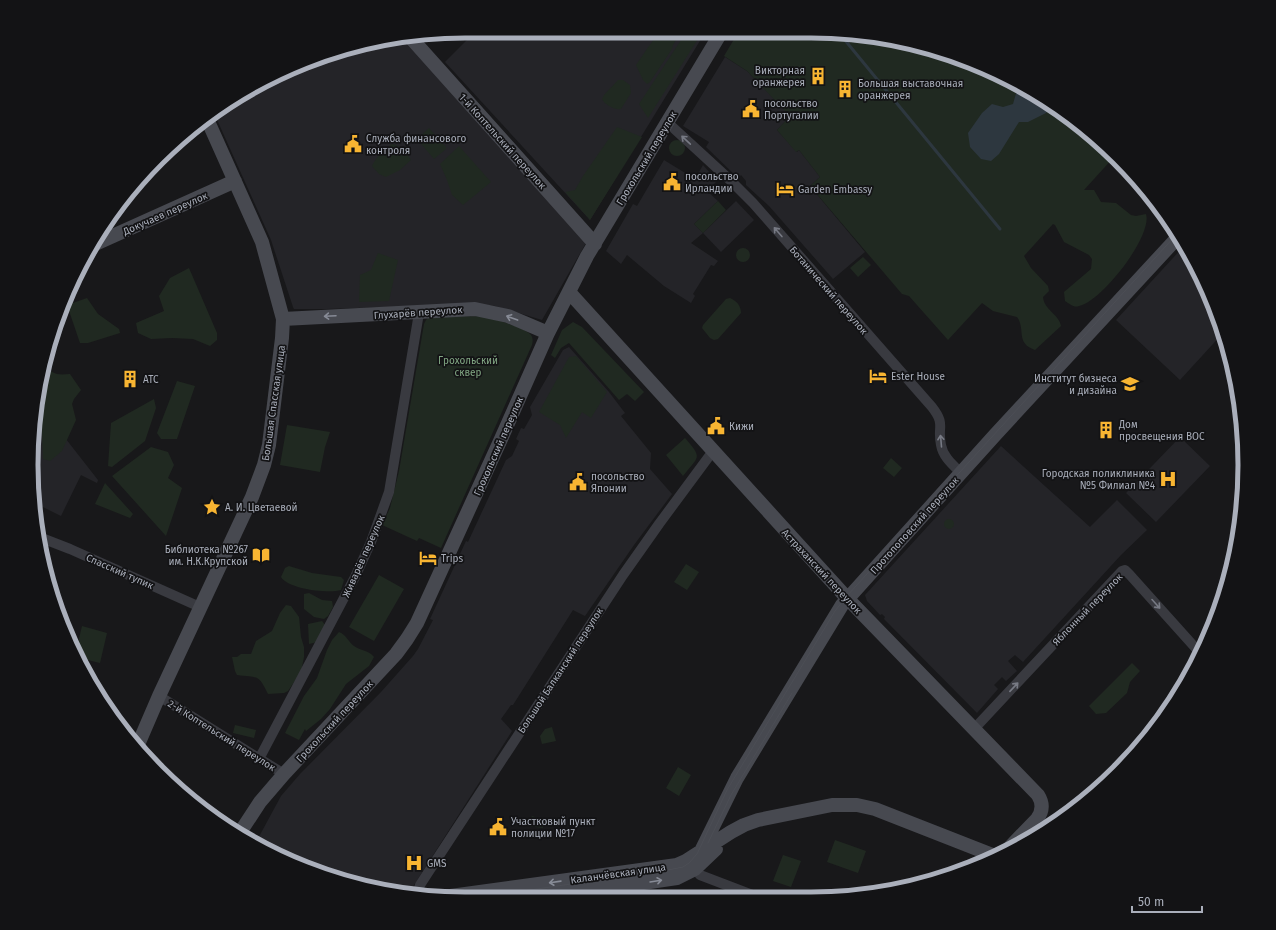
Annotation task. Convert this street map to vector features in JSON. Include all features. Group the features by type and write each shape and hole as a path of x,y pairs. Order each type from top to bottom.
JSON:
{"street":[{"name":"Грохольский переулок","path":"242,829 260,802 284,774 396,654 417,623 548,333 587,256 718,38"},
{"name":"1-й Коптельский переулок","path":"414,41 595,244"},
{"name":"Большая Спасская улица","path":"139,741 252,497 264,465 269,445 282,338 283,319 262,242 209,123"},
{"name":"Ботанический переулок","path":"668,123 753,203 932,407 940,421 940,437 943,451 949,462 961,473"},
{"name":"Докучаев переулок","path":"101,241 235,181"},
{"name":"Протопоповский переулок","path":"701,851 737,778 837,612 961,473 1174,241"},
{"name":"Астраханский переулок","path":"569,292 848,599 1038,795 1041,801 1041,814 1020,837"},
{"name":"Глухарёв переулок","path":"283,319 419,313 467,309 490,311 508,316 548,333"},
{"name":"Живарёв переулок","path":"260,759 355,577 381,517 389,492 419,313"},
{"name":"Большой Балканский переулок","path":"419,889 420,884 432,865 623,575 713,452"},
{"name":"Спасский тупик","path":"45,539 200,607"},
{"name":"Яблонный переулок","path":"974,730 1122,571 1125,570 1130,575 1196,649"},
{"name":"2-й Коптельский переулок","path":"159,696 284,774"},
{"path":"731,832 758,820 832,805 857,805 875,809 988,853"},
{"name":"Каланчёвская улица","path":"486,892 676,865 686,861 731,832"},
{"name":"Каланчёвская улица","path":"603,892 677,878 695,869 731,832"},
{"path":"701,851 695,865 695,869 700,875 745,892"}],"shaded area":[{"path":"469,38 702,38 590,220 445,62"},
{"path":"409,42 586,243 542,320 495,306 480,304 294,309 271,240 216,118 251,95 302,71 354,53 382,46"},
{"path":"725,57 747,71 791,116 777,130 797,152 799,150 820,177 810,186 865,252 833,279 769,206 746,185 746,181 741,175 738,178 706,147 709,142 683,126"},
{"path":"1017,91 1048,110 1028,122 1019,122 999,154 991,161 981,159 970,147 968,133 982,113 992,104 1003,107 1013,104"},
{"path":"664,160 695,179 703,165 717,181 707,191 718,201 694,224 703,233 691,243 718,261 714,266 711,265 693,294 695,296 691,303 664,286 627,255 621,264 606,251 633,204 637,206"},
{"path":"736,201 754,220 721,252 703,233"},
{"path":"1180,250 1194,276 1218,338 1180,380 1116,320"},
{"path":"569,347 609,392 625,413 621,416 651,453 650,469 672,494 634,545 585,616 573,610 513,705 511,705 501,719 512,731 412,888 382,884 328,869 276,848 258,839 281,796 300,774 381,692 418,649 433,620 430,619 466,541 468,542 506,460 512,456 519,441 516,439 521,428 524,429 532,415 530,407 563,350"},
{"path":"42,408 98,480 97,483 81,475 61,516 40,506 38,465"},
{"name":"Городская поликлиника №5 Филиал №4","path":"1180,437 1210,466 1156,522 1126,493"},
{"path":"1001,446 1090,527 1117,500 1147,530 1121,555 1023,662 1015,655 1008,661 1017,671 1006,681 1002,677 994,685 998,689 977,713 884,619 885,617 882,614 880,615 867,601 865,595"}],"green space":[{"path":"655,38 677,38 672,49 650,82 647,84 643,80 636,65"},
{"path":"682,38 699,38 648,118 639,104"},
{"path":"735,38 839,39 894,46 922,53 948,61 1000,82 1025,95 1071,126 1111,161 1084,190 1094,190 1101,202 1116,203 1131,215 1136,216 1146,214 1146,224 1142,237 1134,252 1112,281 1088,302 1075,306 1065,301 1064,292 1091,269 1092,259 1089,255 1064,242 1053,224 1024,256 1031,268 1048,286 1049,291 1043,297 1044,301 1060,322 1061,326 1035,350 1025,344 1020,322 1017,317 993,311 982,303 948,340 909,296 902,294 810,186 820,177 799,150 796,152 777,130 790,116 747,71 724,56"},
{"path":"618,80 623,80 630,85 631,93 621,109 610,107 602,99"},
{"path":"617,127 642,137 590,220 565,192 575,190"},
{"path":"429,128 446,147 446,149 434,159 417,139"},
{"path":"677,140 683,142 685,148 683,154 677,156 671,154 669,148 671,142"},
{"path":"392,144 401,148 411,160 400,170 386,177 379,174 372,166 380,154"},
{"path":"459,146 491,182 463,205 452,195 440,164"},
{"path":"718,201 726,210 703,233 694,224"},
{"path":"743,248 748,250 750,255 748,260 743,262 738,260 736,255 738,250"},
{"path":"378,253 398,260 389,301 359,302 360,275 371,270"},
{"path":"863,257 871,265 858,277 850,268"},
{"path":"189,268 217,333 217,340 210,346 193,339 151,339 138,333 136,323 164,311 159,296 170,278"},
{"path":"87,298 98,314 119,329 120,333 88,343 80,343 68,309 70,304"},
{"path":"730,298 738,304 741,313 718,339 714,340 710,338 702,328 703,325 726,299"},
{"name":"Грохольский сквер","path":"483,316 523,329 531,335 533,340 441,548 419,538 417,541 382,525 390,508 399,471 424,324 429,317"},
{"path":"573,322 582,327 644,392 635,401 627,394 619,400 569,343 561,348 555,358 551,355 562,330"},
{"path":"576,356 607,392 591,418 582,412 566,438 560,425 539,412 569,357"},
{"path":"49,369 55,373 70,374 81,390 72,404 76,420 62,451 50,461 43,459 42,434 40,432 42,409"},
{"path":"177,381 195,386 177,439 161,439 157,433"},
{"path":"154,399 156,408 145,441 112,467 108,466 111,423"},
{"path":"287,425 330,432 325,447 320,472 280,465"},
{"path":"685,438 695,450 697,457 683,476 666,455"},
{"path":"151,447 168,452 174,465 168,478 182,488 166,536 112,476"},
{"path":"891,458 902,468 894,477 883,468"},
{"path":"105,483 133,514 130,518 95,504"},
{"path":"947,519 951,519 954,524 951,529 947,529 944,526 944,522"},
{"path":"686,564 699,572 687,590 674,582"},
{"path":"289,566 312,573 341,577 344,580 341,590 309,590 292,585 281,577 285,568"},
{"path":"379,575 404,589 374,641 349,627"},
{"path":"309,593 322,600 332,601 333,607 328,616 324,619 314,617 304,609 304,594"},
{"path":"286,605 291,606 299,617 301,637 304,647 301,672 288,691 284,693 268,694 260,680 257,678 237,675 232,657 237,657 241,654 251,654 256,641 272,631 280,613"},
{"path":"322,621 325,625 317,642 309,644 308,624"},
{"path":"82,626 107,633 100,663 85,659 78,644"},
{"path":"339,632 344,635 354,646 370,653 374,657 369,666 346,684 330,709 321,719 306,731 305,729 299,740 285,733 304,696 317,678 332,640"},
{"path":"1132,663 1140,671 1130,682 1127,693 1106,713 1096,714 1089,706"},
{"path":"235,725 256,730 254,738 233,733"},
{"path":"552,727 556,741 542,744 540,736 545,729"},
{"path":"678,767 691,775 679,796 666,788"},
{"path":"532,816 541,819 543,828 527,826"},
{"path":"835,840 866,851 858,873 827,862"},
{"path":"783,855 801,861 791,887 773,881"}],"waterway":[{"path":"844,40 1000,229"}],"tram line":[{"path":"516,892 668,870 683,867 689,863 697,854 727,790 835,611 846,597 1173,239"},
{"path":"708,843 731,795 792,693"}],"place":[{"name":"Викторная оранжерея","path":"818,76"},
{"name":"Большая выставочная оранжерея","path":"845,89"},
{"name":"посольство Португалии","path":"751,109"},
{"name":"Служба финансового контроля","path":"353,144"},
{"name":"посольство Ирландии","path":"672,182"},
{"name":"Garden Embassy","path":"785,189"},
{"name":"Ester House","path":"878,376"},
{"name":"АТС","path":"130,379"},
{"name":"Институт бизнеса и дизайна","path":"1130,384"},
{"name":"Кижи","path":"716,426"},
{"name":"Дом просвещения ВОС","path":"1106,430"},
{"name":"Городская поликлиника №5 Филиал №4","path":"1168,479"},
{"name":"посольство Японии","path":"578,482"},
{"name":"А. И. Цветаевой","path":"212,507"},
{"name":"Библиотека №267 им. Н.К.Крупской","path":"261,555"},
{"name":"Trips","path":"428,558"},
{"name":"Участковый пункт полиции №17","path":"498,827"},
{"name":"GMS","path":"414,863"}]}
